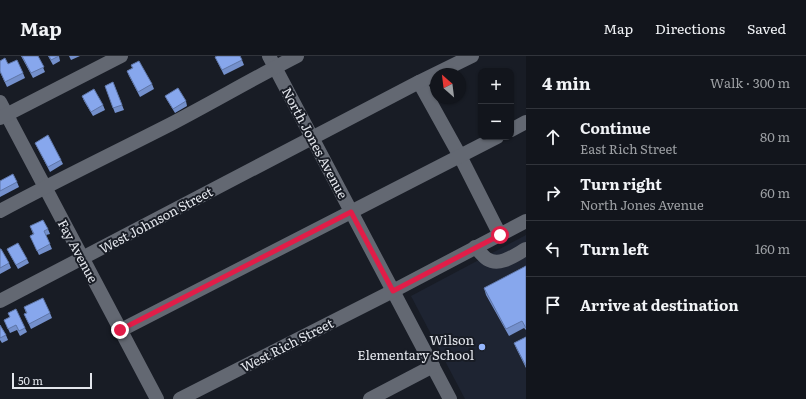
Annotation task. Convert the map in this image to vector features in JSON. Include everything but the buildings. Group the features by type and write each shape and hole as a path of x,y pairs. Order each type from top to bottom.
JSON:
{"street":[{"path":"4,116 121,56"},
{"path":"0,211 170,124 272,62 297,56"},
{"name":"West Johnson Street","path":"0,301 419,82 472,56"},
{"name":"North Jones Avenue","path":"272,62 450,399"},
{"path":"419,82 460,156 500,235"},
{"name":"Fay Avenue","path":"0,102 4,116 45,187 157,399"},
{"path":"514,128 526,122"},
{"path":"120,330 491,140"},
{"name":"West Rich Street","path":"180,399 393,291 526,221"},
{"path":"475,247 486,258 495,262 501,261 526,249"},
{"path":"370,399 433,366"}],"shaded area":[{"name":"Wilson Elementary School","path":"526,235 526,399 465,399 411,296"}],"place":[{"name":"Wilson Elementary School","path":"482,347"}],"route":[{"path":"120,330 351,212 393,291 500,235"}]}
